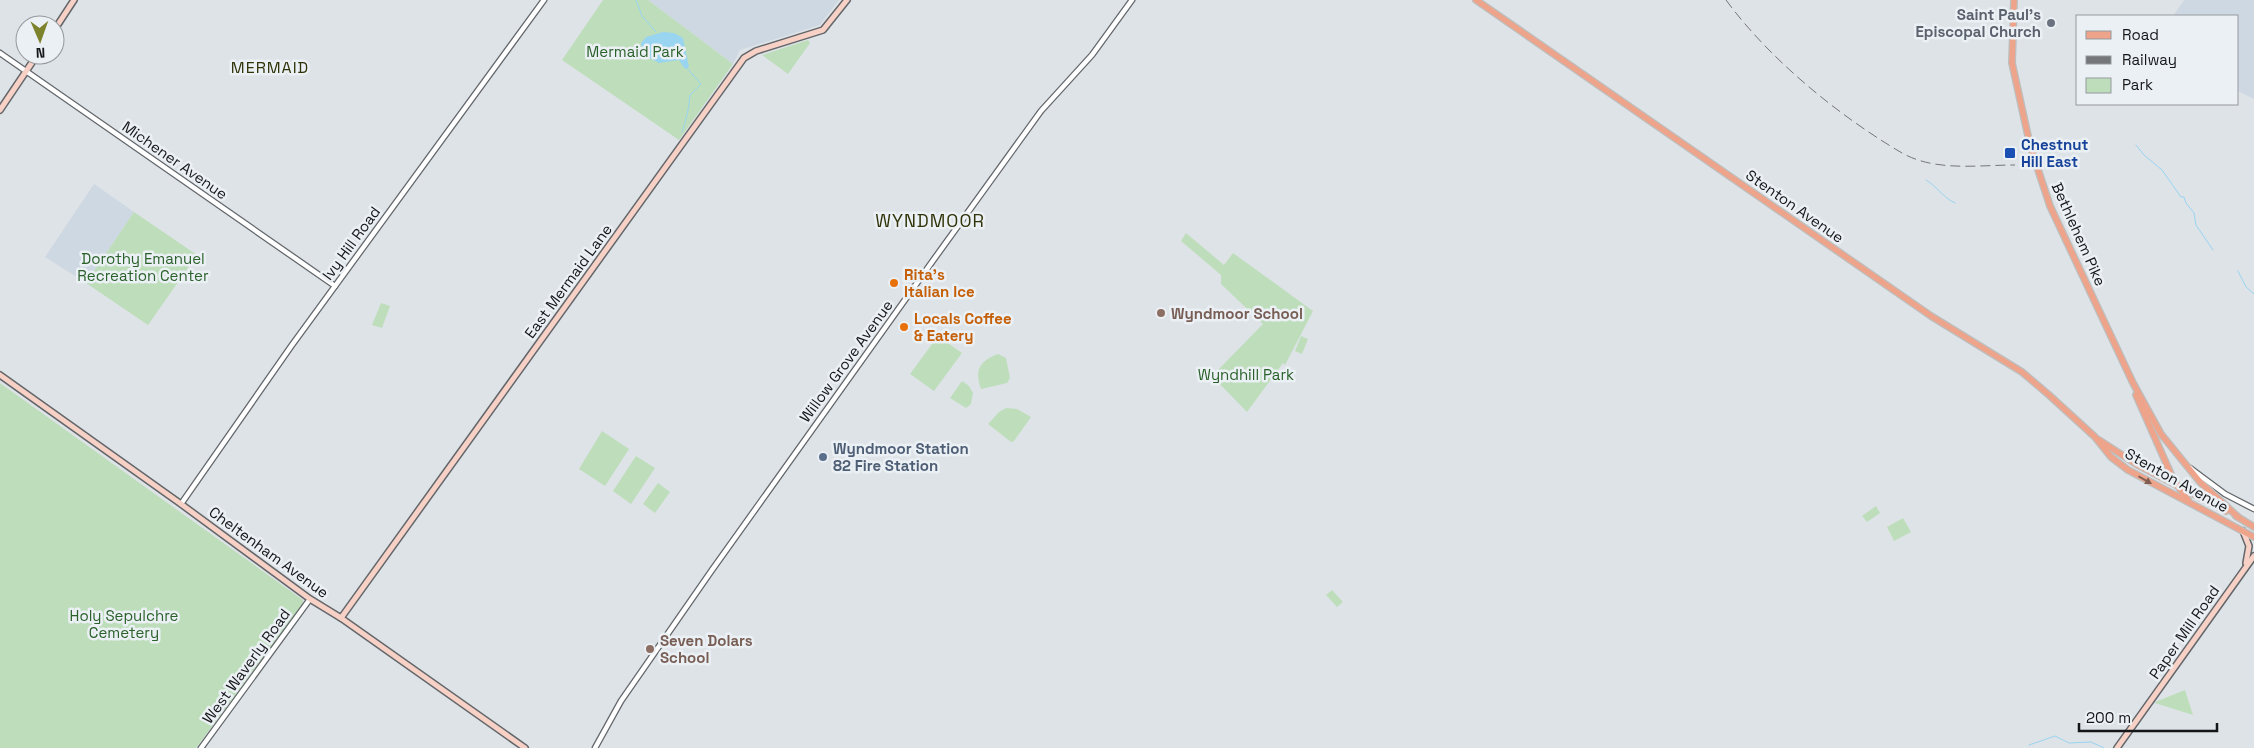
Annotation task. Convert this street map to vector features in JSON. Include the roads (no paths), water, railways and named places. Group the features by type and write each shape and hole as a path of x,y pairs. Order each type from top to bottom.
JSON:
{"main road":[{"path":"64,15 74,0"},
{"name":"East Mermaid Lane","path":"341,618 744,58 756,50 822,32 847,0"},
{"name":"Stenton Avenue","path":"1476,0 1930,315 2022,372 2095,437 2111,457 2128,470 2254,536"},
{"name":"Bethlehem Pike","path":"2014,0 2011,58 2030,146 2050,206 2133,383 2161,434 2182,462 2238,518"},
{"path":"0,110 30,65"},
{"name":"Cheltenham Avenue","path":"0,375 181,504 310,600 341,618 525,748"},
{"name":"Bethlehem Pike","path":"2133,383 2144,415 2177,486 2192,504"},
{"name":"Stenton Avenue","path":"2095,437 2136,464 2254,527"},
{"path":"2241,529 2246,534 2249,545 2245,567"},
{"name":"Paper Mill Road","path":"2117,748 2254,556"}],"street":[{"name":"Ivy Hill Road","path":"181,504 335,286 544,0"},
{"name":"Willow Grove Avenue","path":"595,748 621,701 707,576 937,255 1041,111 1092,55 1132,0"},
{"name":"Michener Avenue","path":"0,53 335,286"},
{"path":"2182,462 2225,494 2254,509"},
{"name":"West Waverly Road","path":"201,748 310,600"}],"water":[{"path":"663,32 674,33 683,38 689,67 685,69 679,60 659,63 642,54 641,43 646,37"}],"waterway":[{"path":"636,0 642,16 656,32"},
{"path":"682,132 690,95 701,84 687,68"},
{"path":"2136,145 2144,155 2162,170 2181,197 2184,197 2194,213 2196,225 2213,250"},
{"path":"1926,180 1955,203"},
{"path":"2238,271 2246,287 2254,294"},
{"path":"2029,745 2055,736 2069,743 2091,742 2104,748"}],"railway":[{"path":"1726,0 1763,44 1807,85 1854,122 1902,153 1915,159 1943,165 2015,165"}],"place":[{"name":"Saint Paul's Episcopal Church","path":"2051,23"},
{"name":"Chestnut Hill East","path":"2010,153"},
{"name":"Rita's Italian Ice","path":"894,283"},
{"name":"Wyndmoor School","path":"1161,313"},
{"name":"Locals Coffee & Eatery","path":"904,327"},
{"name":"Wyndmoor Station 82 Fire Station","path":"823,457"},
{"name":"Seven Dolars School","path":"650,649"}],"district":[{"name":"MERMAID","path":"270,67"},
{"name":"WYNDMOOR","path":"930,220"}],"park label":[{"name":"Mermaid Park","path":"635,51"},
{"name":"Dorothy Emanuel Recreation Center","path":"143,266"},
{"name":"Wyndhill Park","path":"1246,374"},
{"name":"Holy Sepulchre Cemetery","path":"124,624"}]}
